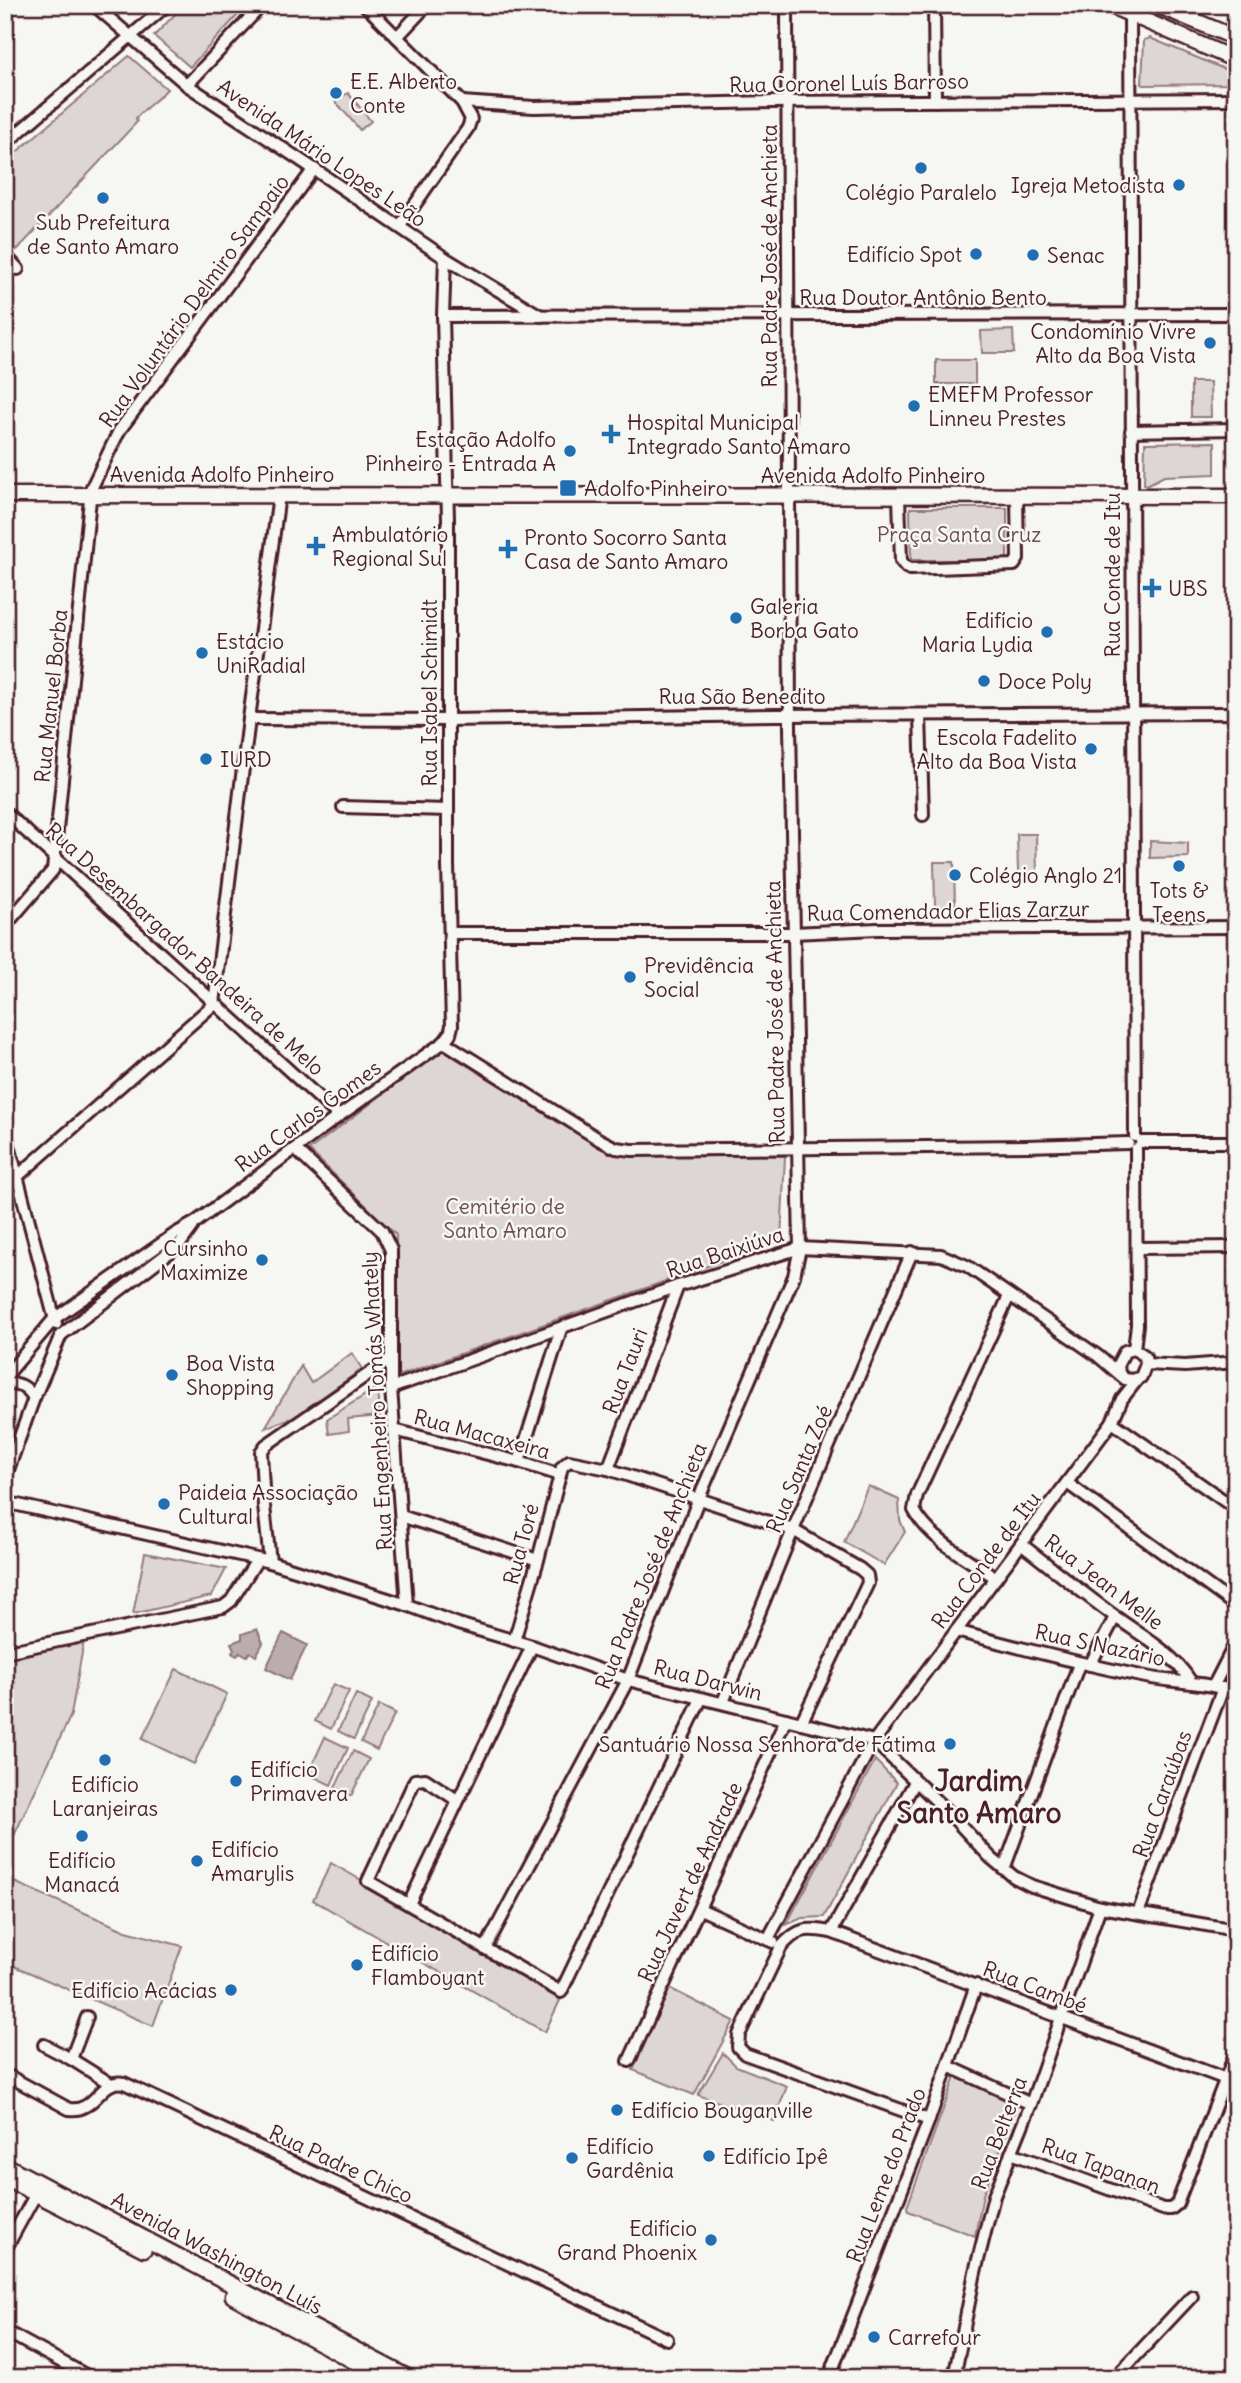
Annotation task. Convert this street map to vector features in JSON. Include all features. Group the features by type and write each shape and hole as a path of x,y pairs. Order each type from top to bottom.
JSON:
{"main road":[{"path":"1109,5 1236,60"},
{"path":"1157,5 1236,38"},
{"name":"Avenida Adolfo Pinheiro","path":"5,495 1236,496"},
{"name":"Avenida Washington Luís","path":"5,2165 38,2189 385,2378"},
{"name":"Avenida Washington Luís","path":"5,2178 38,2189 409,2378"}],"street":[{"name":"Avenida Mário Lopes Leão","path":"94,5 187,85 445,258 541,316"},
{"path":"5,144 167,5"},
{"path":"187,85 262,5"},
{"path":"365,5 462,102 470,116 470,123 400,226"},
{"path":"397,37 427,5"},
{"name":"Rua Padre José de Anchieta","path":"485,1949 628,1680 699,1498 794,1276 800,1248 790,715 787,5"},
{"path":"934,5 935,101"},
{"name":"Rua Conde de Itu","path":"1130,15 1133,928 1138,1325 1134,1349"},
{"name":"Rua Coronel Luís Barroso","path":"462,102 534,107 788,102 1236,99"},
{"name":"Rua Voluntário Delmiro Sampaio","path":"89,495 119,431 314,169"},
{"path":"5,255 18,269"},
{"name":"Rua Isabel Schimidt","path":"444,1042 452,1026 448,810 448,496 443,316 445,258"},
{"name":"Rua Doutor Antônio Bento","path":"443,316 1236,314"},
{"path":"1131,431 1236,429"},
{"name":"Rua Manuel Borba","path":"5,926 53,870 89,495"},
{"path":"18,1176 214,1004 279,495"},
{"path":"899,496 901,561 910,569 1014,565 1018,559 1017,496"},
{"name":"Rua São Benedito","path":"249,719 448,720 1236,713"},
{"path":"920,715 923,816"},
{"path":"343,807 448,810"},
{"name":"Rua Desembargador Bandeira de Melo","path":"5,812 339,1116"},
{"name":"Rua Comendador Elias Zarzur","path":"451,933 793,933 877,929 1236,927"},
{"path":"444,1042 600,1140 617,1148 632,1150 1236,1142"},
{"name":"Rua Carlos Gomes","path":"5,1377 54,1318 196,1222 444,1042"},
{"path":"5,1130 54,1318 61,1335"},
{"name":"Rua Engenheiro Tomás Whately","path":"296,1150 382,1231 391,1250 391,1388 407,1605"},
{"name":"Rua Carlos Gomes","path":"5,1478 34,1398 61,1335 180,1244 196,1222"},
{"path":"1136,1248 1236,1247"},
{"name":"Rua Baixiúva","path":"391,1388 678,1286 800,1248 941,1255 967,1266 1098,1356 1120,1375"},
{"name":"Rua Santa Zoé","path":"723,1702 912,1252"},
{"name":"Rua Tauri","path":"608,1469 678,1286"},
{"path":"996,1578 921,1523 914,1510 917,1494 1009,1296"},
{"path":"519,1462 561,1329"},
{"path":"1134,1349 1145,1356 1146,1364 1143,1374 1137,1380 1129,1380 1120,1375 1118,1364 1125,1351 1134,1349"},
{"path":"1098,1356 1122,1355"},
{"path":"270,1562 261,1452 266,1445 390,1359"},
{"path":"1146,1364 1185,1366 1236,1362"},
{"name":"Rua Conde de Itu","path":"1120,1375 1122,1399"},
{"name":"Rua Conde de Itu","path":"768,1940 874,1741 1112,1422 1122,1399 1137,1380"},
{"path":"5,1385 19,1384 28,1389 34,1398"},
{"path":"1112,1422 1236,1509"},
{"name":"Rua Macaxeira","path":"394,1430 560,1475"},
{"name":"Rua Toré","path":"514,1641 564,1464 569,1461 608,1469"},
{"path":"608,1469 793,1530 860,1569 867,1576 868,1583 802,1723"},
{"path":"1067,1483 1236,1605"},
{"name":"Rua Darwin","path":"5,1502 270,1562 407,1605 458,1625 532,1646 628,1680 874,1741"},
{"path":"401,1516 538,1560"},
{"name":"Rua Jean Melle","path":"1021,1544 1115,1617 1160,1648 1184,1671 1191,1682"},
{"path":"5,1652 223,1607 231,1601 257,1560"},
{"path":"1004,1869 1084,1665 1115,1617"},
{"name":"Rua S Nazário","path":"956,1631 1084,1665 1151,1678 1218,1686 1236,1693"},
{"name":"Rua Caraúbas","path":"1138,1913 1236,1642"},
{"path":"409,1904 532,1646"},
{"path":"457,1800 425,1779 420,1777 415,1780 367,1878 370,1885 409,1904 561,1992 701,1699"},
{"name":"Rua Javert de Andrade","path":"629,2061 786,1719"},
{"path":"874,1741 951,1815 991,1858 1032,1886 1100,1907 1236,1930"},
{"path":"915,1782 831,1932 807,1928 790,1936 781,1947 739,2035 738,2047 745,2054 929,2120"},
{"name":"Rua Belterra","path":"954,2378 975,2272 994,2196 1031,2104 1100,1907"},
{"path":"700,1909 781,1947"},
{"name":"Rua Cambé","path":"831,1932 1226,2079"},
{"name":"Rua Leme do Prado","path":"829,2378 929,2120 976,1985"},
{"path":"71,2059 87,2017"},
{"name":"Rua Padre Chico","path":"44,2045 111,2084 124,2083 667,2339"},
{"path":"1226,2079 1236,2052"},
{"path":"948,2066 1031,2104"},
{"path":"5,2074 69,2109 79,2111 111,2084"},
{"name":"Rua Tapanan","path":"1011,2153 1163,2209 1171,2209 1177,2204 1226,2079"},
{"path":"5,2250 38,2189"},
{"path":"1115,2378 1192,2296"},
{"path":"5,2331 91,2378"}],"green space":[{"path":"184,5 247,5 190,67 154,36"},
{"path":"1150,38 1236,74 1236,84 1142,84 1144,40"},
{"path":"129,56 167,89 136,118 137,122 17,250 5,237 5,162"},
{"path":"348,93 371,121 360,130 335,101"},
{"path":"1013,330 1014,353 982,353 981,331"},
{"path":"936,360 975,360 975,384 936,384"},
{"path":"1191,382 1210,382 1211,417 1191,417"},
{"path":"1215,442 1215,474 1164,476 1144,484 1145,443"},
{"name":"Praça Santa Cruz","path":"910,508 1007,508 1007,560 911,560"},
{"path":"1017,834 1036,834 1037,873 1018,873"},
{"path":"1150,841 1188,843 1188,857 1150,858"},
{"path":"934,862 954,862 955,907 935,906"},
{"name":"Cemitério de Santo Amaro","path":"442,1050 611,1154 697,1151 785,1156 781,1240 395,1377 396,1235 309,1150"},
{"path":"352,1353 362,1369 296,1416 265,1428 301,1366 311,1383"},
{"path":"378,1387 380,1416 348,1419 349,1431 329,1434 327,1419"},
{"path":"868,1486 899,1500 900,1520 905,1532 884,1565 844,1542"},
{"path":"145,1553 226,1569 212,1596 133,1614"},
{"path":"84,1641 71,1715 10,1844 5,1843 5,1660"},
{"path":"176,1669 227,1694 194,1764 142,1739"},
{"path":"333,1684 349,1691 331,1729 315,1721"},
{"path":"356,1694 372,1702 354,1739 338,1731"},
{"path":"379,1705 395,1713 377,1750 361,1742"},
{"path":"325,1737 348,1748 331,1785 308,1774"},
{"path":"353,1751 369,1759 351,1796 335,1788"},
{"path":"875,1760 897,1783 824,1917 802,1918 786,1925"},
{"path":"331,1863 563,1994 545,2032 313,1900"},
{"path":"5,1878 126,1931 182,1946 153,2026 5,1962"},
{"path":"669,1988 734,2021 694,2095 633,2070"},
{"path":"723,2053 736,2066 787,2086 774,2121 698,2095"},
{"path":"960,2076 1018,2103 983,2195 975,2236 908,2211 907,2207 955,2077"}],"shaded area":[{"path":"257,1629 263,1643 256,1656 250,1652 247,1656 240,1652 237,1656 232,1653 234,1649 231,1643 242,1639 242,1634"},
{"path":"283,1633 307,1645 290,1680 266,1668"}],"place":[{"name":"E.E. Alberto Conte","path":"336,93"},
{"name":"Colégio Paralelo","path":"921,168"},
{"name":"Igreja Metodista","path":"1179,185"},
{"name":"Sub Prefeitura de Santo Amaro","path":"103,198"},
{"name":"Edifício Spot","path":"976,254"},
{"name":"Senac","path":"1033,255"},
{"name":"Condomínio Vivre Alto da Boa Vista","path":"1210,343"},
{"name":"EMEFM Professor Linneu Prestes","path":"914,406"},
{"name":"Hospital Municipal Integrado Santo Amaro","path":"611,434"},
{"name":"Estação Adolfo Pinheiro - Entrada A","path":"570,451"},
{"name":"Adolfo Pinheiro","path":"568,488"},
{"name":"Ambulatório Regional Sul","path":"316,546"},
{"name":"Pronto Socorro Santa Casa de Santo Amaro","path":"508,549"},
{"name":"UBS","path":"1152,588"},
{"name":"Galeria Borba Gato","path":"736,618"},
{"name":"Edifício Maria Lydia","path":"1047,632"},
{"name":"Estácio UniRadial","path":"202,653"},
{"name":"Doce Poly","path":"984,681"},
{"name":"Escola Fadelito Alto da Boa Vista","path":"1091,749"},
{"name":"IURD","path":"206,759"},
{"name":"Tots & Teens","path":"1179,866"},
{"name":"Colégio Anglo 21","path":"955,875"},
{"name":"Previdência Social","path":"630,977"},
{"name":"Cursinho Maximize","path":"262,1260"},
{"name":"Boa Vista Shopping","path":"172,1375"},
{"name":"Paideia Associação Cultural","path":"164,1504"},
{"name":"Santuário Nossa Senhora de Fátima","path":"950,1744"},
{"name":"Edifício Laranjeiras","path":"105,1760"},
{"name":"Edifício Primavera","path":"236,1781"},
{"name":"Edifício Manacá","path":"82,1836"},
{"name":"Edifício Amarylis","path":"197,1861"},
{"name":"Edifício Flamboyant","path":"357,1965"},
{"name":"Edifício Acácias","path":"231,1990"},
{"name":"Edifício Bouganville","path":"617,2110"},
{"name":"Edifício Ipê","path":"709,2156"},
{"name":"Edifício Gardênia","path":"572,2158"},
{"name":"Edifício Grand Phoenix","path":"711,2240"},
{"name":"Carrefour","path":"874,2337"}],"district":[{"name":"Jardim Santo Amaro","path":"979,1797"}]}
